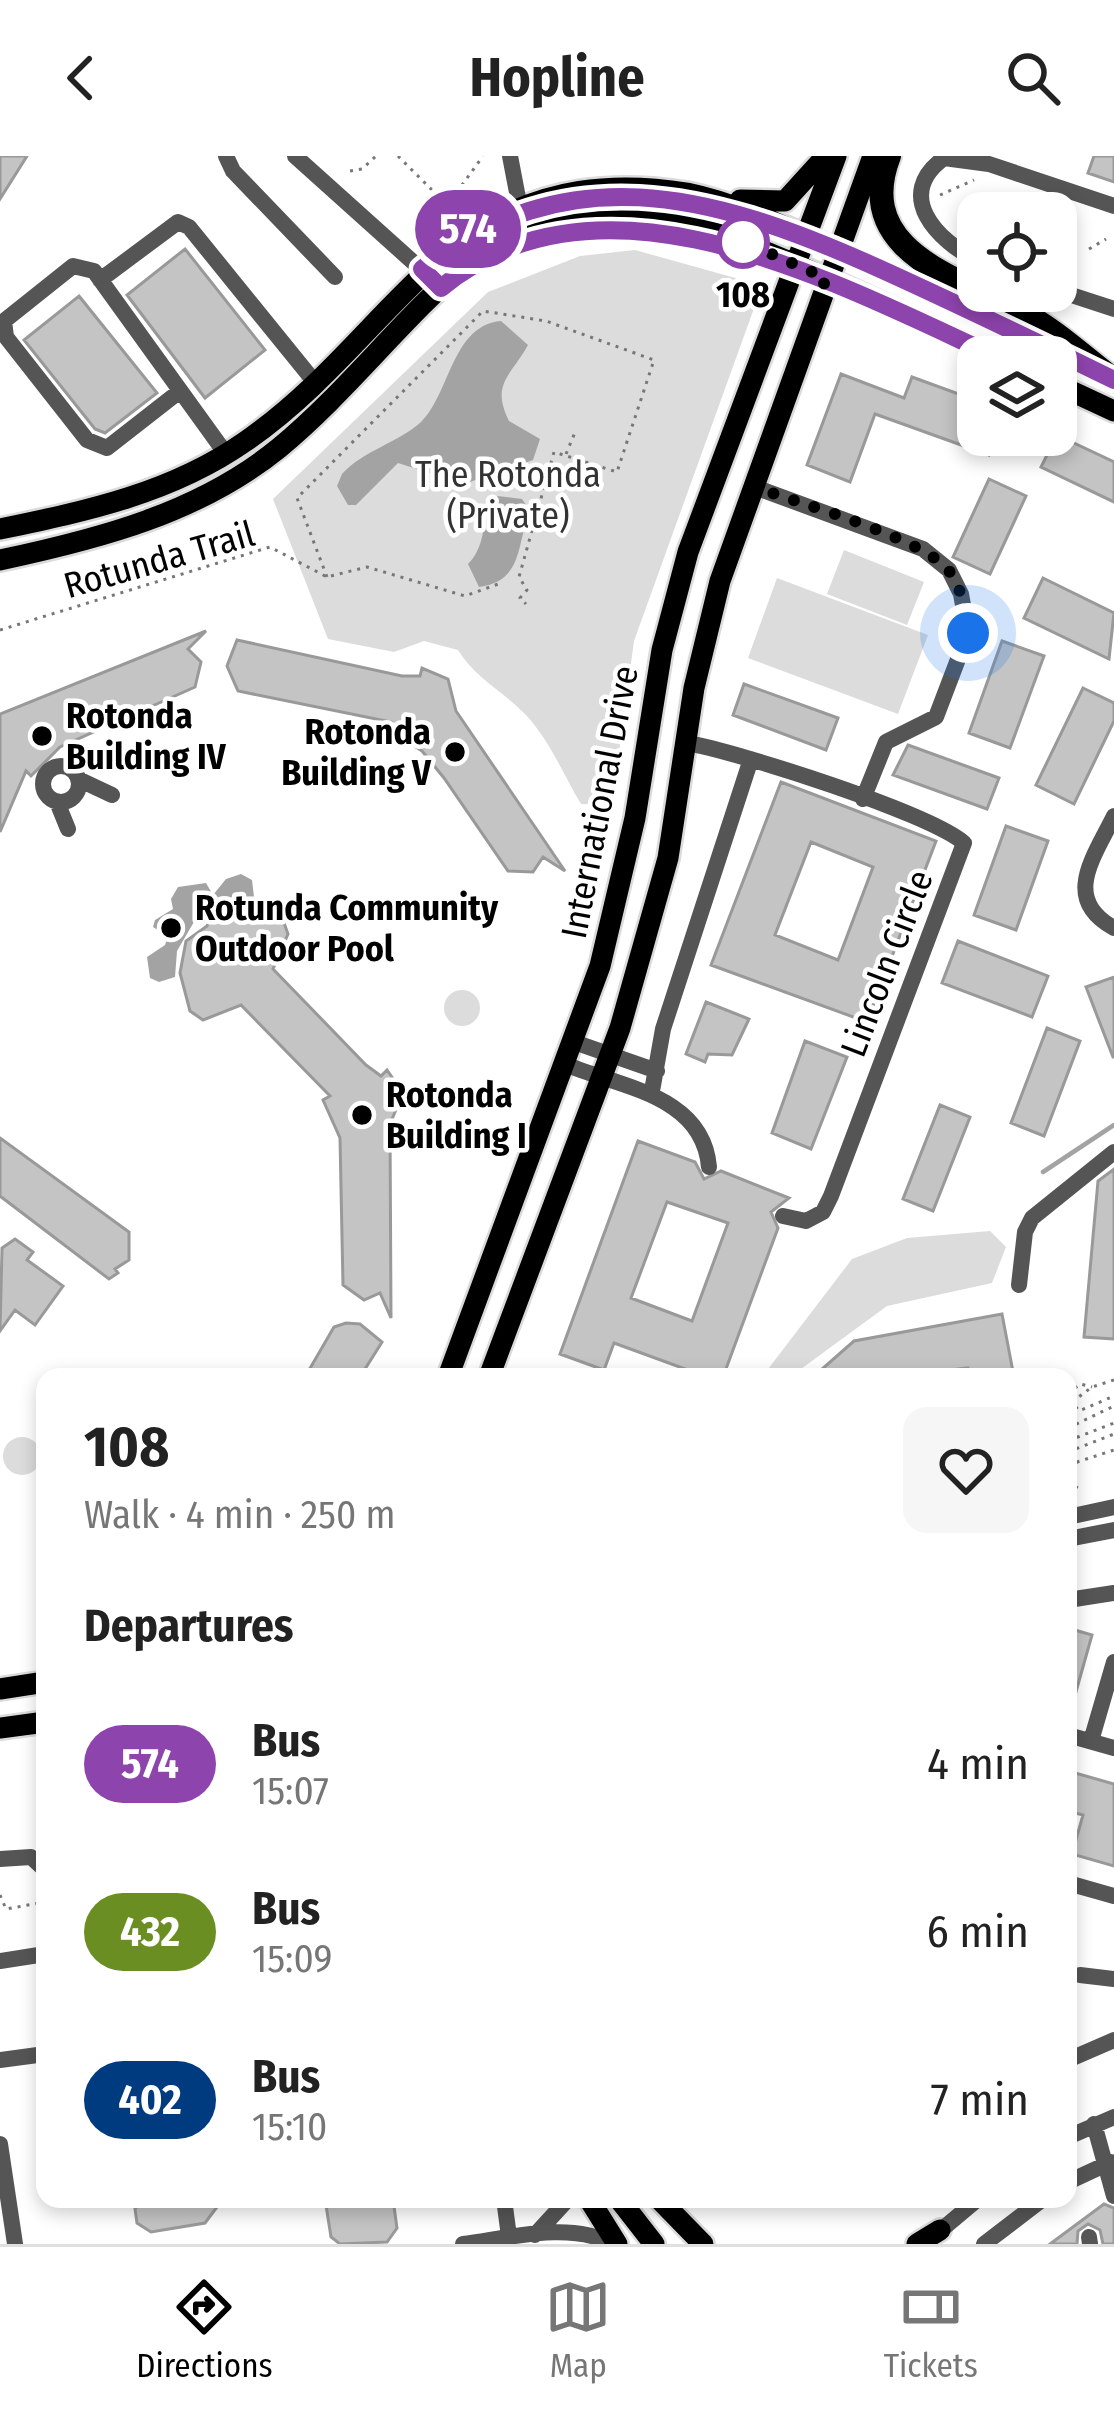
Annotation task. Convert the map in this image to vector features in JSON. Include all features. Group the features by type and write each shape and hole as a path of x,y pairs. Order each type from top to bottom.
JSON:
{"highway":[{"path":"889,156 880,202 904,245 944,275 1028,315 1114,380"}],"main road":[{"path":"0,529 129,500 226,454 313,380 466,231 519,203 624,185 772,205 795,194 826,156"},
{"name":"International Drive","path":"451,1368 574,1042 613,919 677,590 836,156"},
{"name":"International Drive","path":"492,1368 603,1081 659,893 710,614 873,156"},
{"path":"692,194 837,250 1114,380"},
{"path":"0,560 89,541 151,520 251,469 307,423 470,261 528,229 616,212 695,224 794,263 957,339"},
{"path":"1077,394 1114,411"},
{"path":"0,1689 36,1683"},
{"path":"0,1728 36,1723"},
{"path":"594,2208 615,2244"},
{"path":"626,2208 654,2244"},
{"path":"664,2208 689,2244"},
{"path":"667,2208 703,2244"}],"street":[{"path":"226,156 232,171 335,277"},
{"path":"295,156 441,288"},
{"path":"511,156 519,203"},
{"path":"957,246 931,227 920,210 924,179 944,158 1114,206"},
{"path":"100,280 178,223 189,227 313,380"},
{"path":"180,391 107,448 87,440 6,337 4,321 73,266 94,271 226,454"},
{"path":"1077,297 1114,309"},
{"path":"752,486 923,549 949,570 961,594 968,633 936,717 886,742 863,800"},
{"name":"Lincoln Circle","path":"687,743 751,759 951,832 964,843 832,1196 823,1212 806,1221 783,1216"},
{"path":"652,1090 662,1030 751,759"},
{"path":"68,829 57,802 43,787 49,771 65,767 78,779 112,795"},
{"path":"57,802 75,796 78,779"},
{"path":"1114,816 1082,883 1087,907 1114,928"},
{"path":"574,1042 657,1071"},
{"path":"566,1064 603,1081 652,1090 696,1132 707,1147 709,1167"},
{"path":"1019,1285 1025,1232 1032,1218 1114,1152"},
{"path":"1077,1515 1114,1507"},
{"path":"1077,1537 1114,1530"},
{"path":"1077,1599 1114,1593"},
{"path":"1091,1741 1109,1694 1114,1662"},
{"path":"1077,1737 1114,1748"},
{"path":"0,1859 32,1857 36,1861"},
{"path":"1077,1886 1114,1896"},
{"path":"0,1961 36,1955"},
{"path":"1080,1975 1114,1979"},
{"path":"1077,2056 1114,2040"},
{"path":"0,2060 36,2055"},
{"path":"1077,2132 1114,2116"},
{"path":"1094,2124 1110,2163 1114,2196"},
{"path":"0,2144 15,2244"},
{"path":"1077,2178 1110,2163"},
{"path":"505,2208 510,2241"},
{"path":"535,2236 562,2208"},
{"path":"927,2239 967,2208"},
{"path":"984,2244 1031,2208"},
{"path":"463,2244 585,2233 615,2244"}],"path":[{"path":"350,171 362,169 376,156"},
{"path":"398,156 431,189 457,192 484,156"},
{"path":"933,199 985,166"},
{"path":"1089,249 1106,239"},
{"name":"Rotunda Trail","path":"327,577 297,498 483,310 546,321 653,360 617,472 566,456"},
{"path":"526,604 520,598 527,590 519,577 554,452 566,456 576,430"},
{"name":"Rotunda Trail","path":"0,630 270,547 327,577"},
{"path":"327,577 368,567 465,596 501,583"},
{"path":"1077,1397 1114,1380"},
{"path":"1077,1386 1092,1387"},
{"path":"1077,1407 1114,1396"},
{"path":"1077,1424 1114,1406"},
{"path":"1077,1436 1114,1423"},
{"path":"1077,1448 1114,1434"},
{"path":"1077,1462 1114,1450"},
{"path":"1077,1487 1082,1491"},
{"path":"0,1895 6,1909 36,1904"}],"green space":[{"name":"The Rotonda (Private)","path":"635,250 739,279 757,300 634,641 612,805 581,804 535,725 458,650 424,641 394,652 328,639 273,499 488,292 580,256"},
{"path":"844,550 924,582 907,625 827,594"},
{"path":"777,578 928,635 898,714 748,658"},
{"path":"462,990 475,995 480,1008 475,1021 462,1026 449,1021 444,1008 449,995"},
{"path":"990,1231 1006,1247 992,1283 887,1306 802,1368 769,1368 852,1259 907,1238"},
{"path":"22,1437 35,1443 35,1469 22,1475 9,1469 3,1456 9,1443"}],"shaded area":[{"path":"501,321 528,345 505,380 502,397 509,421 540,439 533,460 464,484 398,463 356,505 348,505 337,486 342,474 421,422 462,347 485,325"},
{"path":"497,496 522,499 530,511 511,569 494,583 479,587 468,564"},
{"name":"Rotunda Community Outdoor Pool","path":"241,874 252,880 254,897 241,909 198,915 177,951 175,977 159,982 150,978 147,957 165,945 168,936 153,927 155,920 173,909 171,899 178,887 206,883 213,895 226,879"}],"building":[{"path":"0,156 27,156 0,199"},
{"path":"1094,156 1114,156 1114,182 1088,173"},
{"path":"185,249 265,350 205,398 127,295"},
{"path":"79,296 157,393 105,433 95,429 24,340"},
{"path":"841,374 904,398 912,377 957,393 957,443 875,414 850,482 807,465"},
{"path":"1077,444 1114,462 1114,502 1041,467 1046,456 1077,456"},
{"path":"989,479 1026,496 990,574 953,557"},
{"path":"1043,578 1114,613 1109,659 1024,618"},
{"name":"Rotonda Building IV","path":"206,631 188,649 201,662 195,687 60,747 31,776 26,771 0,832 0,714"},
{"name":"Rotonda Building V","path":"237,640 402,676 420,676 422,668 448,679 456,711 565,871 543,857 533,872 508,871 444,778 422,751 387,728 391,722 238,691 227,666"},
{"path":"1002,641 1044,656 1010,748 969,733"},
{"path":"744,684 838,718 826,750 733,715"},
{"path":"1083,688 1114,703 1114,721 1074,804 1036,785"},
{"path":"908,745 999,778 987,809 893,775"},
{"path":"781,782 936,841 867,1022 711,965","holes":["811,842 873,867 838,960 775,935"]},
{"path":"1006,826 1048,841 1016,930 974,915"},
{"name":"Rotonda Building I","path":"243,908 284,923 288,934 273,969 366,1065 381,1076 387,1070 403,1093 390,1124 391,1318 380,1293 364,1300 343,1285 340,1138 323,1100 330,1096 241,1005 203,1020 190,1011 180,973 186,941 207,926 212,915"},
{"path":"958,941 1048,976 1032,1017 942,983"},
{"path":"1114,977 1114,1057 1113,1057 1086,987"},
{"path":"706,1002 749,1019 732,1055 708,1054 705,1062 686,1054"},
{"path":"1047,1028 1080,1041 1044,1136 1011,1123"},
{"path":"805,1041 847,1057 811,1149 772,1133"},
{"path":"940,1105 970,1117 933,1211 903,1199"},
{"path":"0,1138 129,1232 129,1260 115,1269 118,1273 109,1279 0,1196"},
{"path":"638,1141 695,1162 704,1179 721,1171 789,1198 771,1212 778,1228 726,1368 682,1368 614,1343 605,1368 560,1354","holes":["667,1202 728,1223 692,1321 631,1298"]},
{"path":"1114,1169 1114,1339 1084,1337 1098,1181"},
{"path":"15,1239 33,1252 27,1260 63,1286 35,1325 15,1310 0,1331 2,1248"},
{"path":"1002,1314 1012,1368 823,1368 854,1341"},
{"path":"360,1324 382,1342 366,1368 310,1368 334,1327"},
{"path":"1077,1631 1092,1635 1077,1688"},
{"path":"1077,1774 1114,1784 1114,1866 1077,1855 1083,1815 1077,1813"},
{"path":"1104,2204 1114,2208 1114,2244 1103,2244 1100,2230 1088,2224 1078,2231 1077,2244 1050,2244"},
{"path":"216,2208 205,2223 151,2232 137,2223 135,2209"},
{"path":"326,2208 394,2208 397,2228 387,2242 340,2244 331,2237"}],"waterway":[{"path":"1043,1172 1114,1125"}],"bus line":[{"name":"574","path":"957,339 738,239 658,215 616,212 528,229 498,242 441,288 422,269 453,240 510,206 586,187 657,188 692,194 788,229 1025,336"},
{"name":"574","path":"1077,362 1114,380"}],"place":[{"name":"108","path":"743,242"},
{"name":"Rotonda Building IV","path":"42,736"},
{"name":"Rotonda Building V","path":"455,752"},
{"name":"Rotunda Community Outdoor Pool","path":"171,928"},
{"name":"Rotonda Building I","path":"362,1115"}],"route":[{"path":"743,242 738,239 826,278 752,486 923,549 949,570 961,594 968,633"}]}
